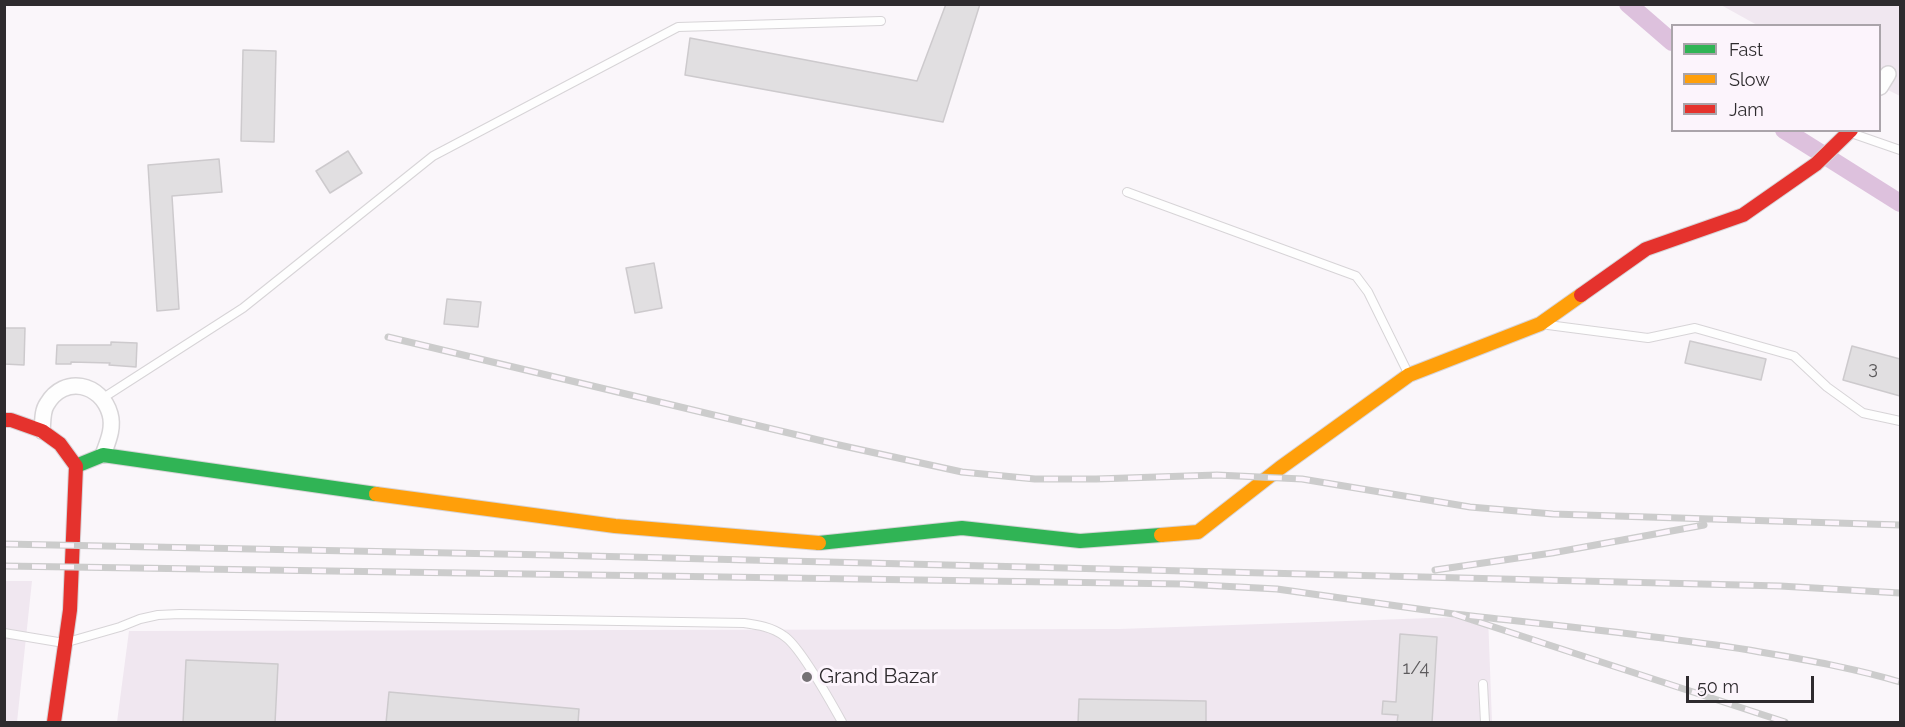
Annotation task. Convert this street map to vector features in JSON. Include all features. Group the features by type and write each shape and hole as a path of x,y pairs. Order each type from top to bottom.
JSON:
{"street":[{"path":"76,466 103,454 299,484 615,526 822,543 962,528 1080,541 1198,532 1280,468 1409,375 1540,324 1646,249 1743,215 1816,164 1850,132"},
{"path":"42,431 45,406 54,394 71,385 89,388 103,398 110,415 111,433 103,454"},
{"path":"4,420 11,420 42,431 60,444 76,466 71,589 54,723"}],"lane":[{"path":"103,398 243,308 433,156 678,27 881,21"},
{"path":"1854,132 1900,150"},
{"path":"1127,192 1356,276 1368,292 1409,375"},
{"path":"1540,324 1648,338 1695,327 1794,356 1827,387 1863,413 1900,421"},
{"path":"4,633 64,643 140,619 169,615 744,623 765,626 786,636 796,647 842,723"},
{"path":"1483,684 1485,723"}],"shaded area":[{"path":"1721,5 1900,5 1900,96 1881,86 1881,24 1755,24"},
{"path":"5,581 32,581 17,722 5,722"},
{"name":"Grand Bazar","path":"1488,616 1492,722 117,722 129,631 1119,629"}],"building":[{"path":"946,4 980,4 943,122 685,75 690,38 917,81"},
{"path":"243,50 276,51 274,142 241,141"},
{"path":"348,151 362,173 330,193 316,171"},
{"path":"219,159 222,192 172,196 179,309 157,311 148,165"},
{"path":"654,263 662,308 635,313 626,268"},
{"path":"447,299 481,302 478,327 444,324"},
{"path":"4,328 25,328 24,365 4,364"},
{"path":"1690,341 1766,359 1761,380 1685,363"},
{"path":"111,342 137,343 136,367 109,365 110,363 56,364 57,345 111,345"},
{"path":"1852,346 1900,359 1900,396 1843,380"},
{"path":"1400,634 1437,637 1432,723 1397,723 1398,715 1382,714 1383,701 1396,702"},
{"path":"186,660 278,664 275,723 183,723"},
{"path":"389,692 579,709 578,723 386,723"},
{"path":"1079,699 1206,701 1206,723 1078,723"}],"waterway":[{"path":"1628,4 1671,41"},
{"path":"1787,132 1900,203"}],"railway":[{"path":"388,337 839,445 962,472 1035,479 1217,475 1302,479 1470,507 1553,514 1900,525"},
{"path":"1435,570 1552,553 1704,525"},
{"path":"4,544 550,555 1780,586 1900,593"},
{"path":"4,566 1182,584 1277,589 1454,614"},
{"path":"1785,722 1454,614 1749,650 1844,668 1900,682"}],"traffic: fast":[{"path":"76,466 103,455 376,494"},
{"path":"819,543 962,528 1080,541 1161,535"}],"traffic: slow":[{"path":"1161,535 1198,532 1280,468 1409,375 1540,324 1581,295"},
{"path":"376,494 615,526 819,543"}],"traffic: jam":[{"path":"1581,295 1646,249 1743,215 1816,164 1849,132"},
{"path":"4,420 11,420 42,431 60,444 76,466 70,610 54,722"}],"place":[{"name":"Grand Bazar","path":"807,677"}]}
